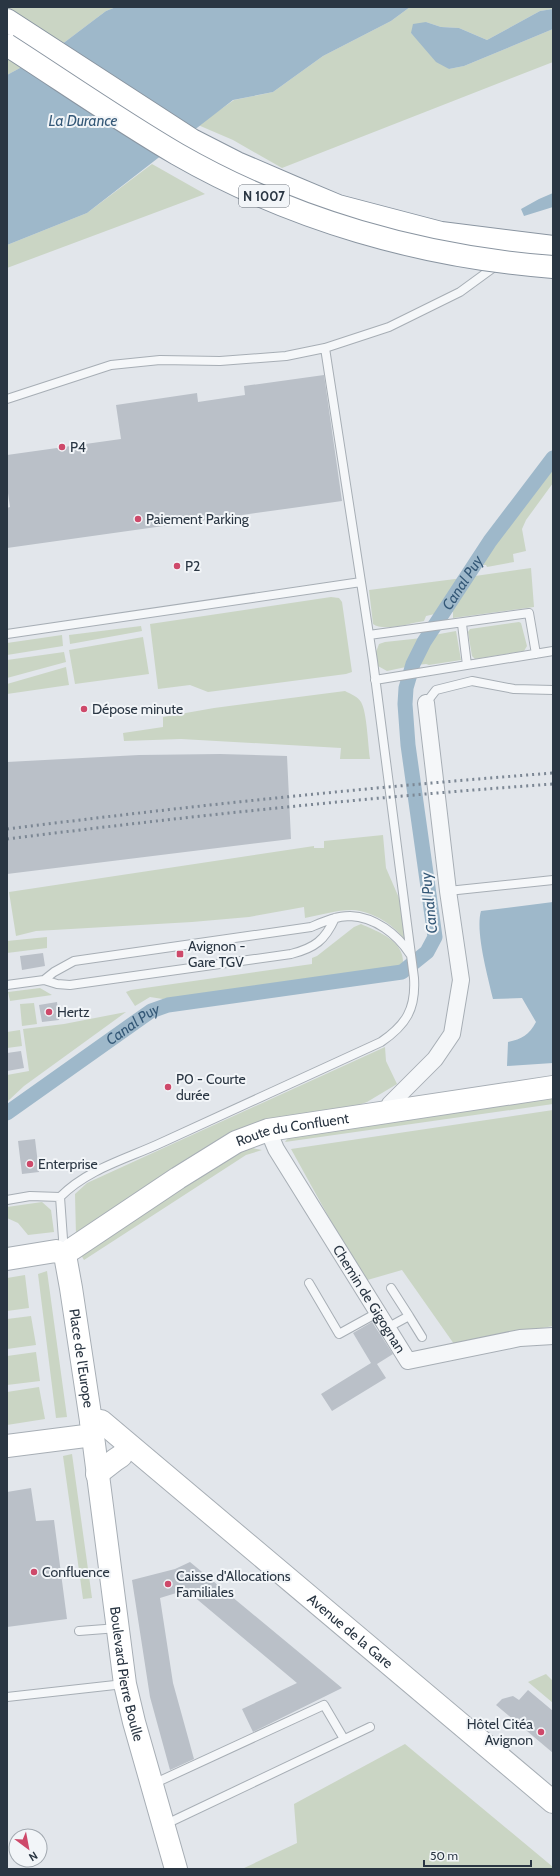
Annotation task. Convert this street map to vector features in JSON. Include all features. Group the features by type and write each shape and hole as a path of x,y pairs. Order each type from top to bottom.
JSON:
{"main road":[{"name":"N 1007","path":"7,20 192,140 237,163 293,188 338,206 441,233 543,251"},
{"name":"N 1007","path":"7,44 178,154 239,185 302,213 368,235 437,252 512,264 553,267"},
{"name":"Route du Confluent","path":"68,1252 178,1178 236,1142 268,1130 553,1087"},
{"path":"7,1259 56,1251 68,1252"},
{"name":"Place de l'Europe","path":"68,1252 92,1428"},
{"name":"Avenue de la Gare","path":"553,1802 101,1421 92,1428 102,1441 553,1820"},
{"path":"7,1446 92,1428"},
{"name":"Boulevard Pierre Boulle","path":"92,1428 125,1684 134,1722 176,1869"},
{"path":"97,1474 121,1456"}],"street":[{"path":"386,1112 390,1104 435,1059 452,1034 461,980 448,891 426,703"},
{"name":"Chemin de Gigognan","path":"268,1130 276,1149 408,1361 520,1338 553,1336"}],"lane":[{"path":"7,399 111,365 160,360 220,361 286,356 325,348 388,326 460,292 495,266 543,251"},
{"path":"7,1200 44,1196 60,1197 72,1185 91,1172 161,1144 381,1042 401,1025 408,1014 415,993 412,956 369,636 325,348"},
{"path":"7,634 361,582"},
{"path":"369,636 462,624 529,613 536,654"},
{"path":"462,624 467,665"},
{"path":"375,680 553,651"},
{"path":"426,703 436,690 472,681 514,689 553,690"},
{"path":"448,891 553,880"},
{"path":"44,980 54,972 74,961 311,927 335,918 349,916 363,918 382,926 401,940 412,956"},
{"path":"7,985 44,980 57,984 70,985 291,954 307,950 317,944 329,932 335,918"},
{"path":"60,1197 68,1252"},
{"path":"309,1283 339,1334 377,1313"},
{"path":"391,1288 422,1337"},
{"path":"387,1328 409,1316"},
{"path":"79,1631 118,1628"},
{"path":"7,1697 125,1684"},
{"path":"152,1785 324,1705 344,1739"},
{"path":"163,1826 370,1727"}],"green space":[{"path":"7,7 116,7 106,11 57,48 7,75"},
{"path":"410,7 553,7 553,9 540,11 487,40 459,28 441,27 426,22 411,33 449,69 464,66 553,29 553,62 282,168 233,140 198,125 234,100 273,92 323,56 391,21"},
{"path":"152,164 205,194 7,268 7,245 87,213"},
{"path":"553,469 553,483 526,520 522,529 526,551 513,554 514,562 487,567 486,565 480,565"},
{"path":"531,568 534,607 453,618 453,612 444,614 468,577"},
{"path":"463,578 439,613 426,616 424,621 390,627 383,627 373,624 369,590"},
{"path":"331,597 339,598 342,602 352,672 208,692 190,685 158,689 150,624"},
{"path":"519,622 521,623 527,646 524,651 475,659 472,656 468,632 470,629"},
{"path":"141,626 142,631 70,644 69,635"},
{"path":"456,631 461,660 429,665 417,665 434,635"},
{"path":"62,635 63,646 7,655 7,643"},
{"path":"143,637 149,674 75,684 69,650"},
{"path":"422,638 406,667 387,671 378,666 376,652 379,644"},
{"path":"64,652 66,662 7,678 7,660"},
{"path":"66,667 69,685 7,694 7,684"},
{"path":"345,691 358,699 363,707 370,759 340,759 341,748 181,739 124,741 123,733 163,727 163,717 214,708"},
{"path":"383,835 386,868 399,898 407,943 390,925 368,913 346,910 305,918 304,907 249,917 192,922 36,931 16,936 9,892 314,846 314,848 324,848 324,841"},
{"path":"361,924 384,935 394,942 402,954 403,965 163,999 150,997 135,1006 126,992 131,990 312,964 312,958 317,956 354,927"},
{"path":"47,937 47,948 7,953 7,941"},
{"path":"40,988 52,995 10,1001 8,992"},
{"path":"34,1003 37,1024 22,1026 20,1004"},
{"path":"126,1012 24,1086 7,1102 7,1075 29,1071 23,1029 64,1024"},
{"path":"20,1030 22,1046 7,1048 7,1032"},
{"path":"385,1047 386,1061 397,1084 367,1102 341,1111 272,1122 76,1236 75,1194 87,1183"},
{"path":"553,1095 553,1104 285,1142 288,1138"},
{"path":"553,1110 553,1326 454,1344 402,1270 364,1281 291,1149"},
{"path":"252,1148 262,1150 246,1155 84,1260 81,1255 238,1151"},
{"path":"42,1202 51,1210 54,1232 28,1235 18,1223 7,1218 7,1207"},
{"path":"47,1271 67,1417 56,1418 38,1274"},
{"path":"25,1275 29,1308 7,1311 7,1278"},
{"path":"31,1316 36,1345 7,1349 7,1319"},
{"path":"36,1352 40,1381 7,1385 7,1356"},
{"path":"39,1387 45,1419 7,1425 7,1392"},
{"path":"72,1454 92,1598 83,1599 63,1456"},
{"path":"546,1674 553,1681 553,1703 528,1682"},
{"path":"405,1744 553,1867 553,1869 242,1869 297,1843 294,1804"}],"water":[{"name":"La Durance","path":"116,7 410,7 391,21 323,56 273,92 233,100 87,213 7,245 7,75 57,48 106,11"},
{"path":"553,9 553,29 464,66 449,69 436,62 411,33 413,24 426,22 441,27 459,28 487,40 540,11"},
{"path":"553,193 553,207 524,216 521,209"},
{"path":"553,902 553,1063 507,1066 508,1042 525,1036 536,1022 522,998 493,999 485,967 481,942 481,911"}],"building":[{"path":"324,375 342,501 7,548 7,508 10,507 7,486 7,455 121,439 116,405 197,393 198,402 245,395 244,386"},
{"path":"220,754 287,756 291,839 7,874 7,762 139,755"},
{"path":"43,953 45,966 22,970 20,956"},
{"name":"Hertz","path":"57,1002 59,1020 42,1022 39,1005"},
{"path":"21,1051 24,1068 7,1071 7,1053"},
{"path":"35,1139 39,1172 22,1174 18,1141"},
{"path":"372,1322 393,1354 377,1364 386,1378 332,1411 321,1394 371,1363 353,1333"},
{"name":"Confluence","path":"31,1488 36,1521 54,1520 67,1619 7,1627 7,1492"},
{"path":"190,1562 342,1688 253,1732 242,1709 297,1683 186,1590 160,1598 173,1683 194,1759 170,1770 150,1697 132,1580 175,1569"},
{"name":"Hôtel Citéa Avignon","path":"528,1690 553,1711 553,1753 496,1705 502,1699 513,1696 519,1700"}],"waterway":[{"name":"Canal Puy","path":"7,1113 151,1011 168,1005 402,972 427,952 435,937 408,745 405,704 406,688 413,664 424,642 490,541 553,458"}],"railway":[{"path":"7,829 416,784 553,773"},
{"path":"7,839 280,808 553,784"}],"place":[{"name":"P4","path":"62,447"},
{"name":"Paiement Parking","path":"138,519"},
{"name":"P2","path":"177,566"},
{"name":"Dépose minute","path":"84,709"},
{"name":"Avignon - Gare TGV","path":"180,954"},
{"name":"Hertz","path":"49,1012"},
{"name":"P0 - Courte durée","path":"168,1087"},
{"name":"Enterprise","path":"30,1164"},
{"name":"Confluence","path":"34,1572"},
{"name":"Caisse d'Allocations Familiales","path":"168,1584"},
{"name":"Hôtel Citéa Avignon","path":"541,1732"}]}
